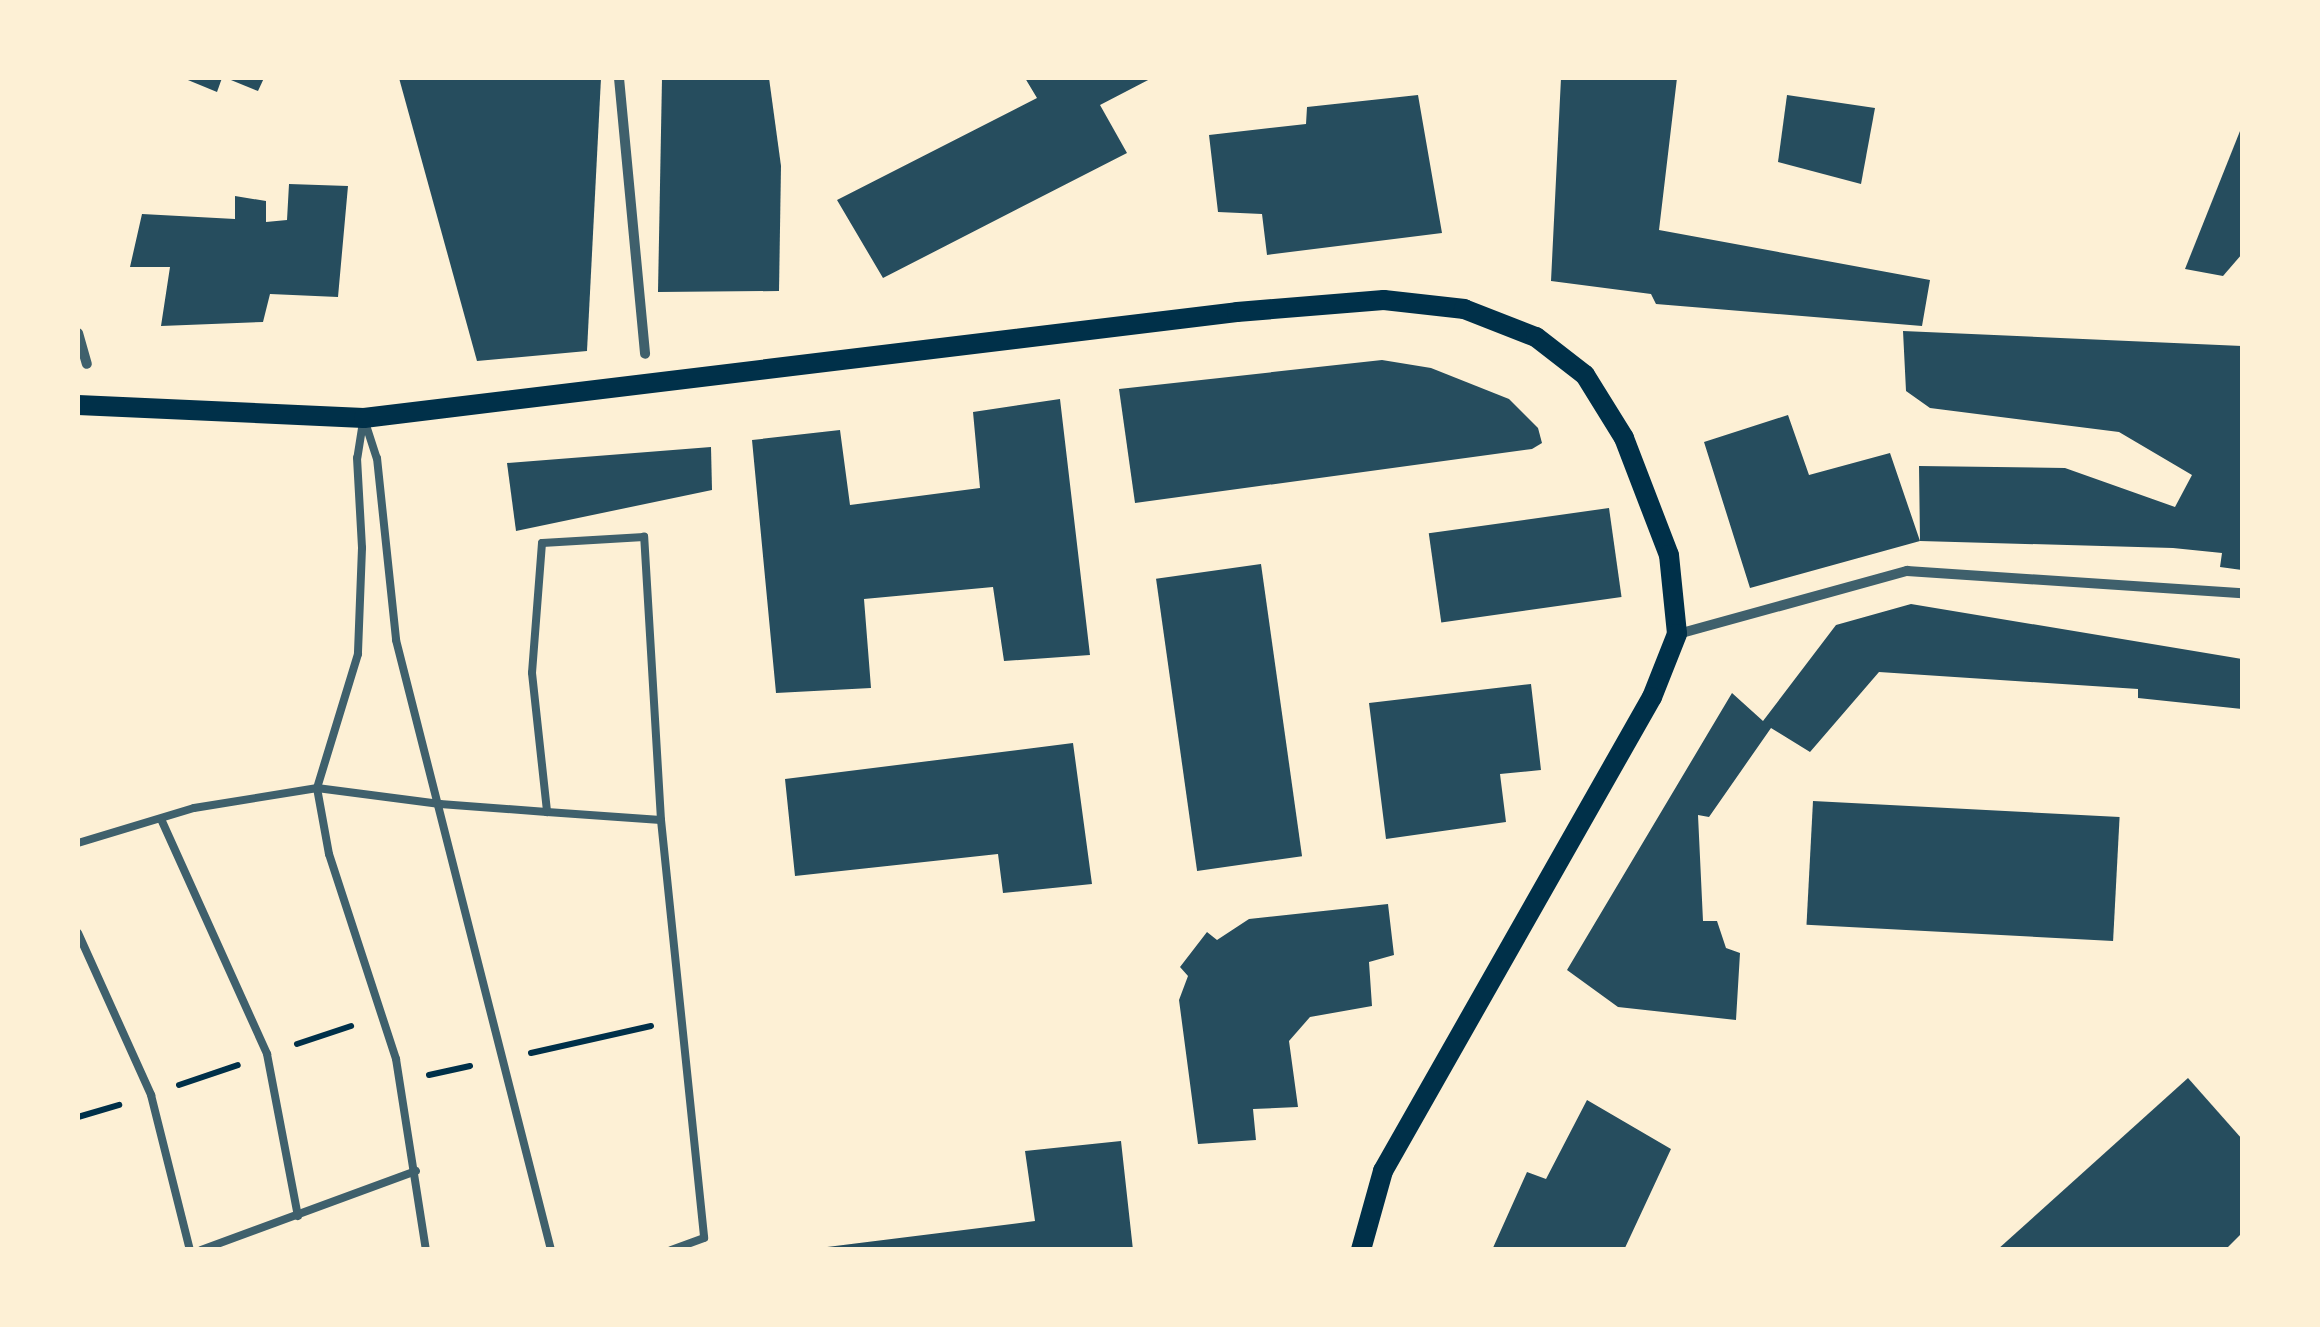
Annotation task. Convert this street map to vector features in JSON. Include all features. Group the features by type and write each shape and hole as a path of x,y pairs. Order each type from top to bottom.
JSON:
{"main road":[{"path":"78,404 364,418 1310,304 1384,300 1464,309 1536,338 1584,375 1652,500 1668,555 1677,634 1652,698 1383,1171 1361,1250"}],"street":[{"path":"619,78 645,354"},
{"path":"78,333 87,364"},
{"path":"1677,634 1907,571 2242,593"}],"lane":[{"path":"364,418 357,458 362,548 358,654 317,788 329,854 400,1080 426,1250"},
{"path":"364,418 376,458 396,640 506,1059 551,1250"},
{"path":"547,812 532,674 542,543 644,537 661,820 704,1238 671,1250"},
{"path":"78,843 160,818 317,788 440,804 661,820"},
{"path":"160,818 267,1054 298,1216"},
{"path":"78,934 151,1095 190,1250"},
{"path":"201,1250 416,1171"}],"path":[{"path":"78,1117 382,1016"},
{"path":"400,1080 682,1020"}],"building":[{"path":"183,78 222,78 217,92"},
{"path":"226,78 264,78 258,91"},
{"path":"399,78 601,78 587,351 477,361"},
{"path":"662,78 769,78 781,166 779,291 658,292"},
{"path":"1025,78 1152,78 1100,105 1127,153 883,278 837,200 1037,98"},
{"path":"1561,78 1677,78 1659,230 1930,280 1922,326 1656,304 1651,294 1551,281"},
{"path":"1418,95 1442,233 1267,255 1262,214 1218,212 1209,135 1306,124 1307,107"},
{"path":"1787,95 1875,108 1861,184 1778,162"},
{"path":"2242,126 2242,254 2223,276 2185,269"},
{"path":"289,184 348,186 338,297 270,294 263,322 161,326 170,267 130,267 142,214 235,219 235,196 266,201 266,222 287,220"},
{"path":"1903,331 2242,346 2242,570 2220,567 2222,553 2173,548 1920,541 1919,466 2065,468 2175,507 2192,475 2119,432 1930,408 1906,391"},
{"path":"1382,360 1431,368 1509,399 1538,428 1542,443 1532,449 1135,503 1119,389"},
{"path":"1060,399 1090,655 1004,661 993,587 864,599 871,688 776,693 752,440 840,430 850,505 980,488 973,412"},
{"path":"1788,415 1809,475 1890,453 1920,541 1750,588 1704,442"},
{"path":"711,447 712,490 516,531 507,463"},
{"path":"1609,508 1622,597 1441,622 1429,533"},
{"path":"1261,564 1302,856 1197,871 1156,579"},
{"path":"1911,604 2242,659 2242,709 2138,698 2138,689 1879,672 1810,752 1771,728 1709,817 1698,815 1703,921 1717,921 1726,948 1740,953 1736,1020 1618,1007 1567,970 1732,693 1763,721 1836,625"},
{"path":"1531,684 1541,770 1500,774 1506,822 1386,839 1369,703"},
{"path":"1073,743 1092,884 1003,893 998,854 795,876 785,779"},
{"path":"1813,801 2120,817 2113,941 1807,925"},
{"path":"1388,904 1394,955 1369,962 1372,1006 1310,1017 1289,1041 1298,1107 1253,1109 1256,1140 1198,1144 1179,1000 1188,976 1180,967 1207,932 1217,940 1249,919"},
{"path":"2188,1078 2242,1139 2242,1233 2225,1250 1997,1250"},
{"path":"1587,1100 1671,1149 1624,1250 1492,1250 1527,1172 1546,1179"},
{"path":"1121,1141 1133,1250 803,1250 1035,1221 1025,1151"}]}
